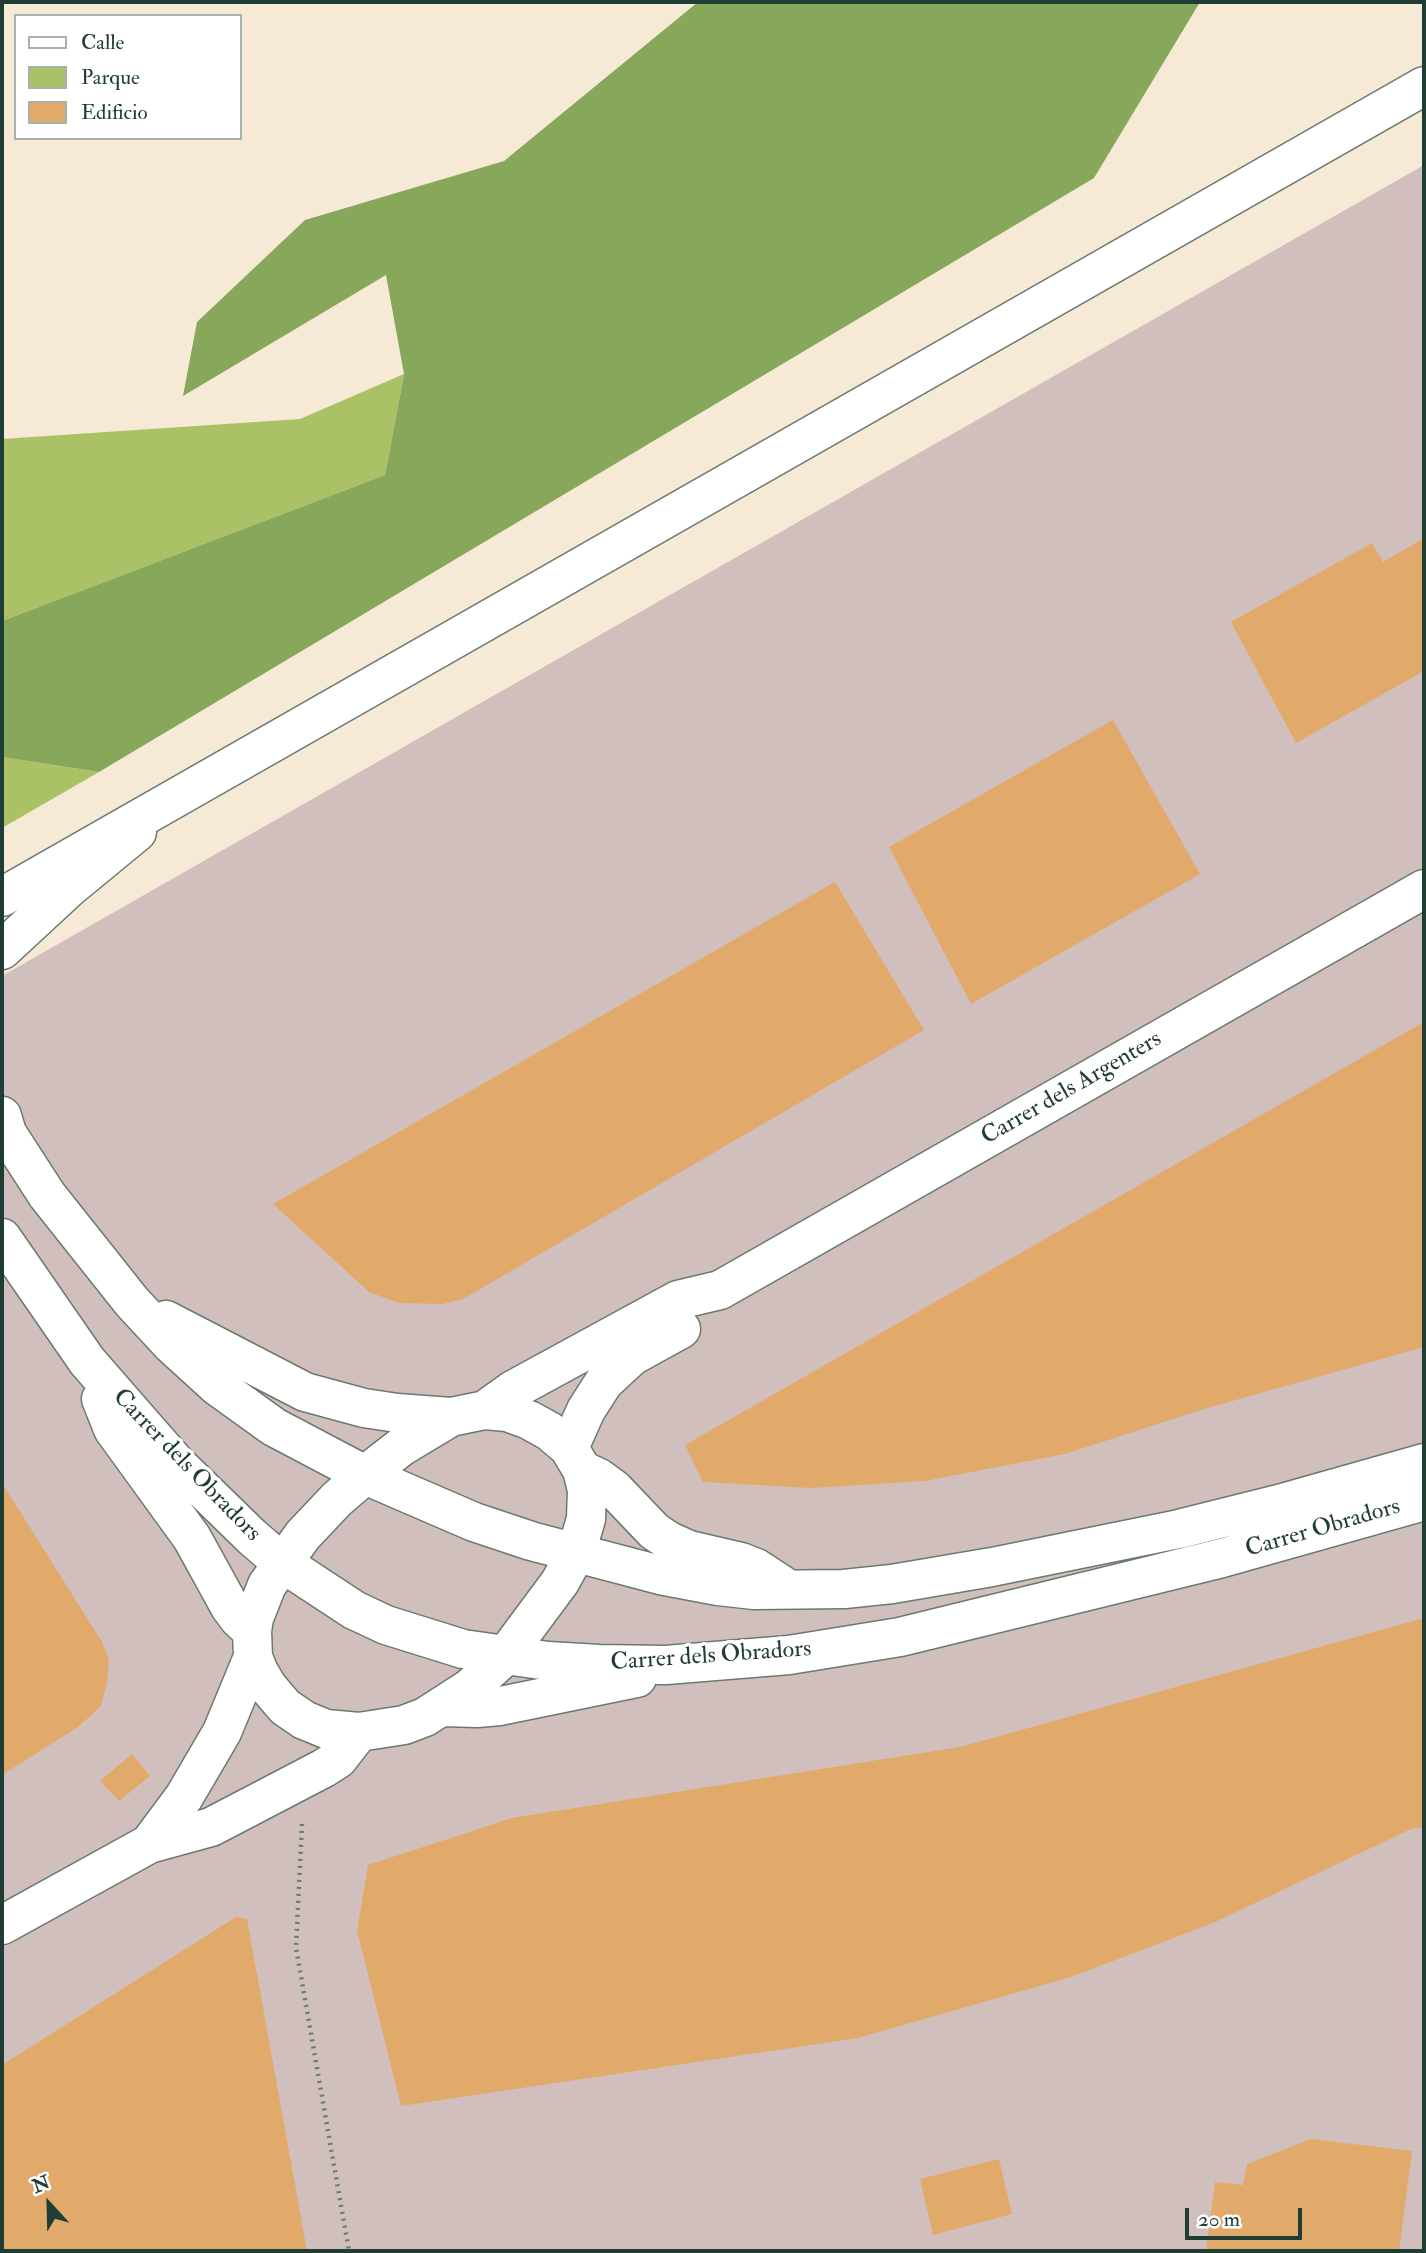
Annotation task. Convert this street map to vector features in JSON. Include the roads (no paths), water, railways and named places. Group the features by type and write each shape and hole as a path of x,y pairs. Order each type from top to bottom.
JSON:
{"street":[{"path":"2,897 1424,86"},
{"path":"2,950 69,888 179,796"},
{"name":"Carrer dels Argenters","path":"149,1844 184,1797 222,1732 253,1644 261,1595 281,1562 320,1515 401,1447 513,1390 678,1300 720,1290 1424,889"},
{"path":"4,1125 47,1195 132,1302 172,1345 217,1386 274,1427 365,1475 474,1522 660,1575 754,1590 844,1589 892,1584 992,1567 1197,1524 1424,1463"},
{"name":"Carrer dels Obradors","path":"2,1238 87,1361 176,1463 281,1562 345,1604 386,1625 463,1649 505,1656 599,1664 666,1665 789,1655 900,1637 1223,1558"},
{"name":"Carrer dels Argenters","path":"576,1459 586,1410 604,1381 632,1356 692,1323 720,1290"},
{"path":"132,1302 305,1392 364,1408 507,1412 529,1420 549,1431 576,1459 614,1489 654,1531 669,1541 689,1550 756,1568 788,1590"},
{"name":"Carrer dels Obradors","path":"87,1361 113,1429 192,1538 253,1644 259,1672 268,1687 285,1707 304,1720 326,1729 359,1732 404,1725 443,1707 470,1688 505,1656 543,1607 576,1553 588,1504 576,1459"},
{"path":"1197,1524 1233,1536 1424,1481"},
{"name":"Carrer Obradors","path":"1223,1558 1424,1501"},
{"path":"443,1707 500,1706 574,1693 624,1683 666,1665"},
{"path":"2,1925 149,1844 211,1827 304,1778 338,1759 359,1732"}]}
